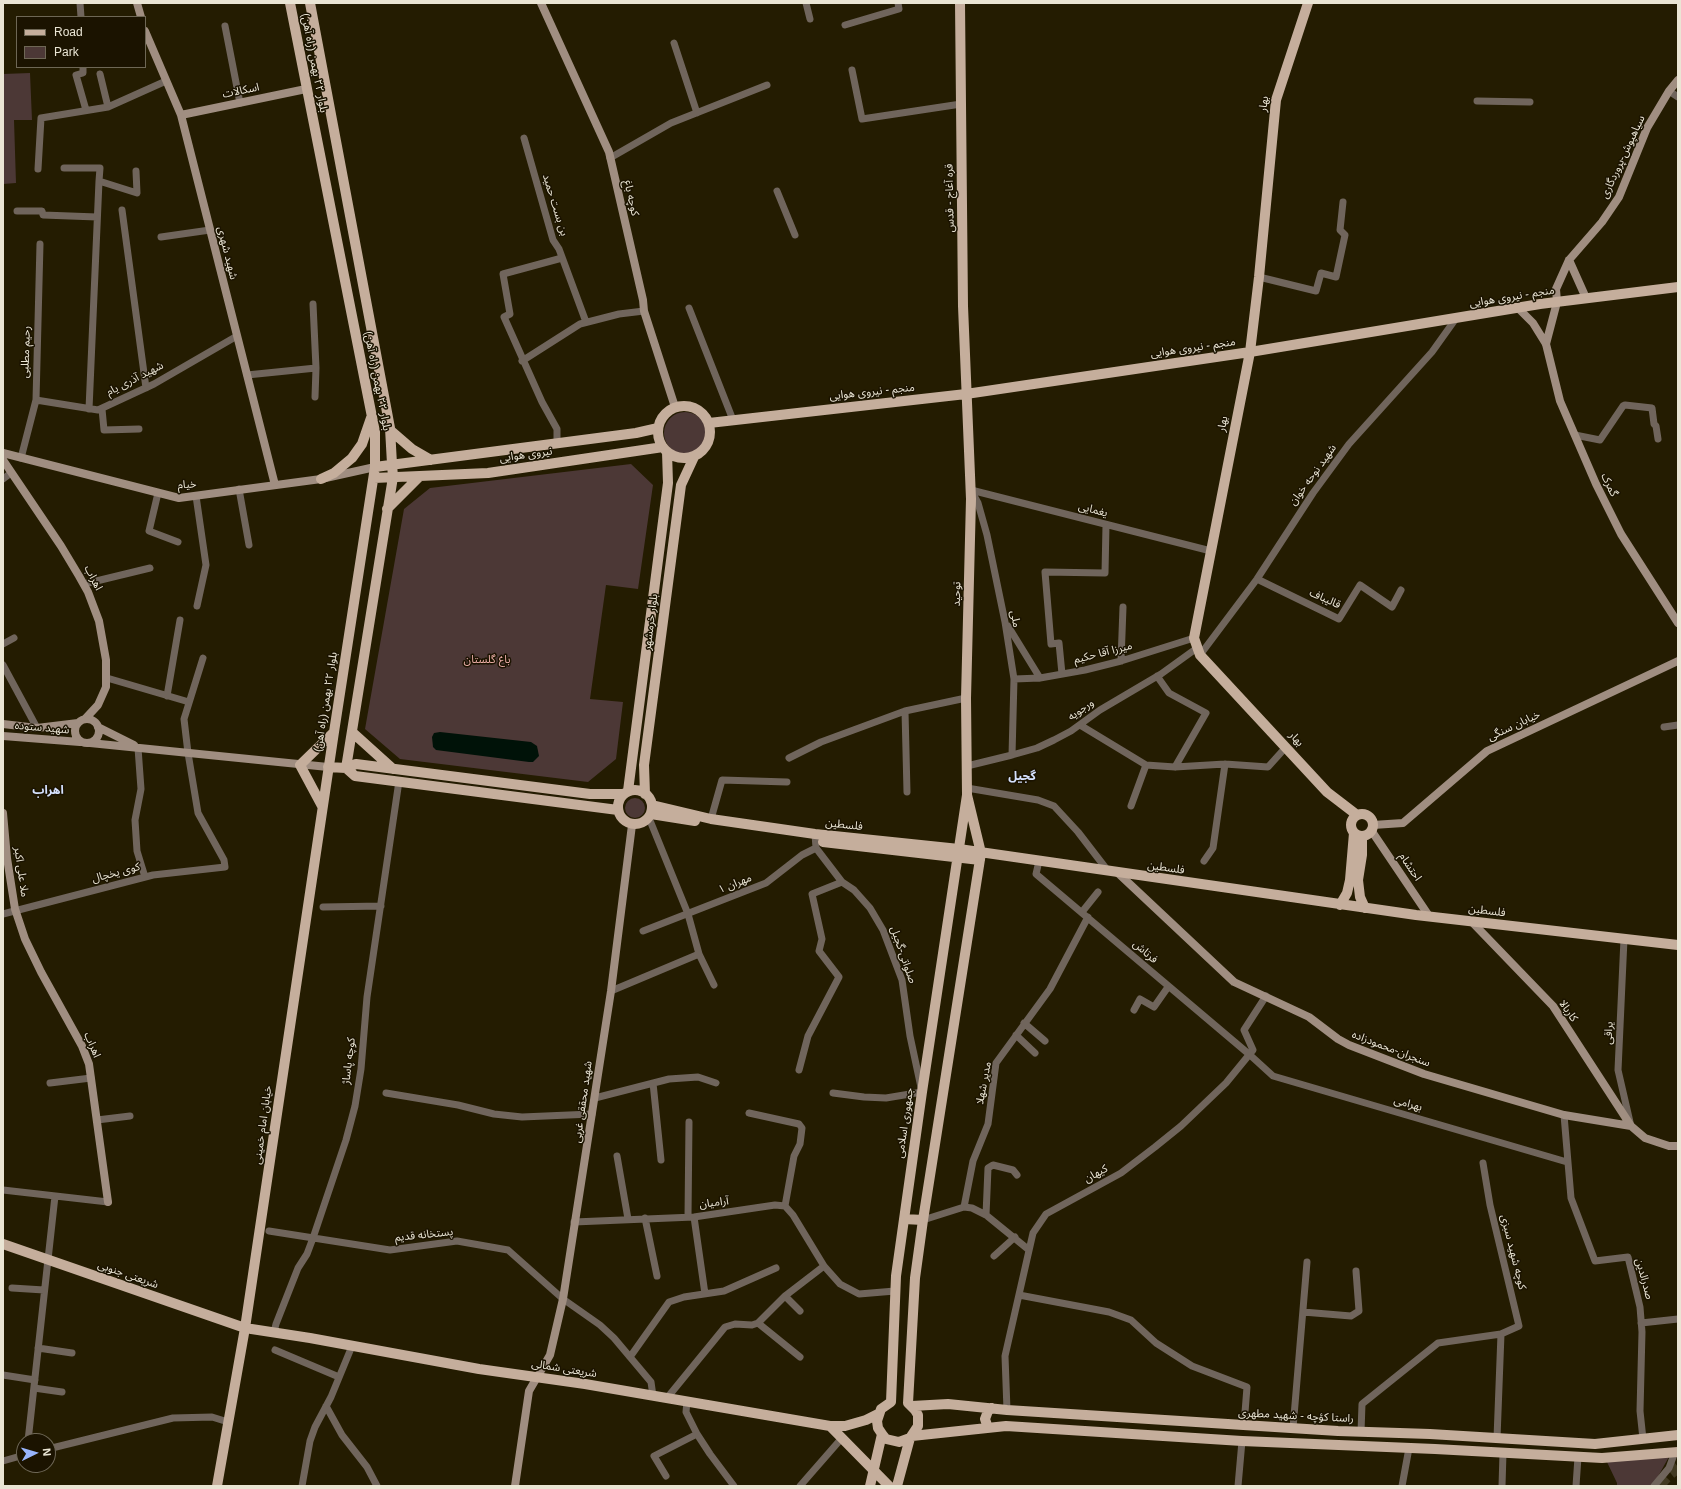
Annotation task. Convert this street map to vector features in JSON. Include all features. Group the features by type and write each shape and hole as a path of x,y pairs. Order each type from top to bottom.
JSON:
{"main road":[{"name":"بلوار ۲۲ بهمن (راه آهن)","path":"290,3 375,432 374,478 328,767"},
{"name":"بلوار ۲۲ بهمن (راه آهن)","path":"310,3 390,430 393,477"},
{"name":"قره آغاج - قدس","path":"960,3 966,394"},
{"name":"بهار","path":"1308,3 1276,100 1259,277 1250,352 1211,551 1197,647 1286,747 1336,800 1356,831"},
{"name":"منجم - نیروی هوایی","path":"709,423 966,394 1250,352 1457,317 1586,298 1678,287"},
{"name":"توحید","path":"966,394 971,490 966,698 967,792"},
{"path":"689,406 696,408 706,417 709,423 711,430 708,443 700,454 694,457 680,458 665,450 660,441 658,428 664,415 675,407 689,406"},
{"path":"321,479 334,473 357,452 367,431 372,414"},
{"name":"نیروی هوایی","path":"375,467 658,428"},
{"path":"390,430 412,449 430,460"},
{"name":"نیروی هوایی","path":"374,478 488,473 665,450"},
{"name":"بلوار خرمشهر","path":"626,792 646,658 668,483 665,450"},
{"name":"بلوار خرمشهر","path":"645,794 644,765 681,485 694,457"},
{"path":"388,509 420,476"},
{"path":"346,768 393,477"},
{"path":"646,658 658,660"},
{"path":"322,806 300,765 334,732"},
{"path":"352,732 393,769"},
{"path":"328,767 346,768 356,764 590,794 637,790 649,797 650,812 642,824 628,824 621,818 618,810 619,801 626,792"},
{"name":"خیابان امام خمینی","path":"217,1486 245,1328 328,767"},
{"path":"346,768 355,776 618,810"},
{"path":"897,1486 911,1437 916,1431 918,1421 915,1410 910,1404 915,1278 922,1220 981,856 967,792"},
{"name":"جمهوری اسلامی","path":"878,1414 881,1409 891,1402 895,1291 922,1092 967,792"},
{"name":"بهار","path":"1336,800 1357,815"},
{"name":"فلسطین","path":"650,812 711,819 815,841"},
{"name":"فلسطین","path":"650,812 815,841 1039,861 1340,905 1678,945"},
{"path":"1356,831 1368,834 1372,828 1372,820 1368,816 1362,814 1357,815 1353,819 1356,831 1362,855 1358,880 1360,897 1364,908"},
{"path":"1340,905 1347,893 1350,880 1356,831"},
{"path":"904,1219 922,1220"},
{"name":"شریعتی جنوبی","path":"3,1244 245,1328"},
{"name":"شریعتی شمالی","path":"245,1328 480,1369 687,1401 830,1426 851,1424 878,1414"},
{"name":"راستا کؤچه - شهید مطهری","path":"910,1404 948,1404 1007,1410 1244,1425 1591,1444 1676,1436"},
{"path":"988,1428 985,1419 988,1411 992,1408"},
{"path":"878,1414 878,1428 882,1434 886,1439 898,1442 911,1437 988,1428 1014,1427 1591,1458 1677,1452"},
{"path":"1242,1440 1244,1425"},
{"path":"830,1426 873,1472 889,1486"},
{"path":"870,1486 882,1434"},
{"path":"1643,1439 1644,1455"},
{"path":"1591,1444 1591,1458"}],"street":[{"path":"80,3 81,16"},
{"path":"137,3 141,16"},
{"name":"کوچه باغ","path":"541,3 609,152 643,300 644,311 675,407"},
{"path":"806,3 810,19"},
{"path":"844,25 899,9 898,3"},
{"path":"225,26 240,103"},
{"name":"شهید شهری","path":"146,33 181,115 275,485"},
{"path":"674,43 697,113"},
{"path":"83,68 84,72 76,75 86,110"},
{"path":"852,70 862,119 961,104"},
{"path":"100,74 108,107"},
{"name":"سیاهپوش-پروردگاری","path":"1557,302 1556,290 1569,260 1602,222 1619,197 1647,128 1669,91 1678,80"},
{"path":"38,169 41,118 108,107 166,81"},
{"path":"610,158 671,123 767,85"},
{"name":"اسکالات","path":"181,115 306,89"},
{"path":"1669,91 1678,97"},
{"path":"1476,102 1530,102"},
{"name":"بن بست حمید","path":"524,138 553,240 559,249 586,322"},
{"path":"64,168 100,168 89,409"},
{"path":"99,181 137,193 136,171"},
{"path":"777,191 795,234"},
{"path":"1259,277 1316,291 1321,273 1336,277 1345,234 1340,230 1343,202"},
{"path":"122,210 146,388"},
{"path":"17,211 42,211 43,215 97,217"},
{"path":"161,237 210,230"},
{"name":"رحیم مطلبی","path":"21,458 36,400 40,244"},
{"path":"557,443 557,429 522,361 504,317 510,314 504,274 562,258"},
{"path":"1569,260 1586,298"},
{"name":"گمرک","path":"1546,344 1557,302"},
{"path":"313,304 316,368 315,397"},
{"path":"689,308 733,420"},
{"name":"گمرک","path":"1518,308 1533,323 1546,344 1560,401 1596,484 1621,534 1678,623"},
{"path":"522,361 580,324 619,314 644,311"},
{"name":"شهید نوحه خوان","path":"1197,647 1257,579 1313,493 1349,444 1432,352 1457,317"},
{"name":"شهید آذری یام","path":"36,400 89,409 102,409 146,388 237,336"},
{"path":"247,375 316,368"},
{"path":"1575,435 1600,440 1625,405 1652,408 1658,439"},
{"path":"102,409 104,430 139,429"},
{"name":"خیام","path":"3,453 179,498 321,479 375,467"},
{"name":"اهراب","path":"3,460 62,546 84,584 99,621 106,660 106,687 98,705 81,721"},
{"path":"3,479 11,473"},
{"path":"239,489 249,545"},
{"name":"یغمایی","path":"971,490 1211,551"},
{"name":"ملی","path":"971,490 978,503 987,536 1005,622 1014,679 1012,755"},
{"path":"158,493 149,532 178,542"},
{"path":"196,496 206,565 197,606"},
{"path":"1062,674 1059,643 1051,644 1046,572 1105,573 1106,525"},
{"path":"84,584 150,568"},
{"name":"قالیباف","path":"1257,579 1339,619 1360,584 1392,607 1402,590"},
{"path":"1121,661 1123,608"},
{"path":"166,696 180,620"},
{"path":"1005,622 1040,678"},
{"path":"3,644 14,638"},
{"name":"میرزا آقا حکیم","path":"1014,679 1040,678 1197,647"},
{"name":"ورجویه","path":"967,766 1012,755 1054,740 1100,710 1157,676 1197,647"},
{"path":"188,753 184,719 203,658"},
{"name":"خیابان سنگی","path":"1372,828 1402,823 1487,751 1678,661"},
{"path":"3,664 37,728"},
{"path":"1157,676 1170,693 1206,714 1175,767"},
{"path":"107,678 189,702"},
{"path":"789,758 820,742 905,711 966,698"},
{"path":"905,711 907,792"},
{"path":"138,748 98,727 93,721 81,721 75,733 80,742 300,765 328,767"},
{"name":"شهید ستوده","path":"3,724 37,728 81,721"},
{"path":"1080,724 1146,765 1175,767 1225,764 1268,767 1286,747"},
{"path":"1664,727 1678,725"},
{"path":"90,743 96,738 99,731 98,727"},
{"name":"شهید ستوده","path":"3,736 80,742"},
{"path":"138,748 141,789 135,820 136,851 145,877"},
{"name":"کوی یخچال","path":"3,914 145,877 225,867 224,860 198,813 188,753"},
{"path":"1204,861 1213,848 1225,764"},
{"path":"1131,806 1146,765"},
{"path":"711,819 722,780 787,782"},
{"name":"کوچه پاساژ","path":"274,1332 296,1275 307,1254 339,1162 354,1106 361,1069 367,997 400,781"},
{"path":"967,792 1038,800 1054,806 1113,872"},
{"path":"650,812 688,914 699,954 714,986"},
{"name":"ملا علی اکبر","path":"3,813 5,858 15,910"},
{"name":"شهید محققی غربی","path":"515,1486 529,1391 550,1355 563,1299 611,991 632,825"},
{"name":"احتشام","path":"1372,828 1429,916"},
{"name":"صلواتی-گجیل","path":"815,841 842,882 854,890 870,908 883,930 891,948 902,980 910,1036 922,1092"},
{"name":"مهران ۱","path":"642,931 766,883 802,855 815,841"},
{"name":"فرتاش","path":"1039,861 1036,874 1250,1055"},
{"name":"سنجران-محمودزاده","path":"1113,872 1234,982 1310,1017 1338,1039 1349,1045 1424,1074 1564,1115 1631,1126 1645,1138 1669,1146 1678,1146"},
{"path":"798,1070 808,1036 839,977 819,951 822,939 812,894 842,882"},
{"path":"1082,912 1098,892"},
{"path":"323,907 381,906"},
{"name":"اهراب","path":"15,910 25,939 41,972 82,1046 89,1064 108,1202"},
{"name":"مدیر شهلا","path":"964,1207 973,1161 988,1124 996,1063 1050,989 1088,917"},
{"name":"کاربالا","path":"1471,921 1553,1006 1631,1126"},
{"name":"یراقی","path":"1624,939 1618,1070 1631,1126"},
{"path":"611,991 699,954"},
{"path":"1134,1010 1140,999 1154,1007 1168,987"},
{"path":"1250,1055 1253,1050 1244,1030 1266,996"},
{"path":"1024,1023 1045,1041"},
{"path":"1016,1035 1035,1053"},
{"name":"بهرامی","path":"1250,1055 1273,1076 1567,1162"},
{"name":"کیهان","path":"1007,1410 1005,1356 1033,1233 1046,1214 1121,1173 1181,1126 1226,1083 1250,1055"},
{"path":"595,1098 669,1079 698,1077 716,1083"},
{"path":"50,1083 91,1078"},
{"path":"653,1083 661,1160"},
{"path":"833,1093 882,1098 922,1092"},
{"path":"386,1093 458,1105 494,1114 522,1117 592,1114"},
{"path":"749,1113 799,1124 802,1128 800,1144 794,1156 786,1206 793,1214 824,1266 840,1284 854,1292 864,1294 895,1291"},
{"name":"صدرالدین","path":"1564,1115 1571,1198 1596,1261 1628,1257 1640,1307 1640,1411 1643,1439"},
{"path":"97,1120 130,1116"},
{"path":"689,1122 691,1217 705,1294"},
{"path":"617,1156 628,1219"},
{"name":"کوچه شهید سبزی","path":"1361,1432 1362,1404 1438,1343 1500,1334 1519,1326 1490,1205 1483,1163"},
{"path":"986,1215 988,1168 993,1165 1013,1170 1017,1175"},
{"path":"3,1190 108,1202"},
{"path":"29,1433 55,1196"},
{"name":"آرامیان","path":"574,1222 691,1217 775,1205 786,1206"},
{"path":"922,1220 964,1207 972,1208 986,1215 1029,1250"},
{"path":"645,1218 657,1276"},
{"name":"پستخانه قدیم","path":"269,1231 390,1250 457,1241 508,1250 563,1299 600,1325 614,1338 651,1382 653,1396"},
{"path":"994,1256 1014,1237"},
{"path":"1293,1428 1308,1262"},
{"path":"666,1398 725,1327 736,1324 752,1325 758,1323 785,1296 824,1266"},
{"path":"630,1357 669,1302 684,1297 724,1291 776,1268"},
{"path":"1303,1312 1351,1316 1359,1311 1356,1271"},
{"path":"12,1288 44,1290"},
{"path":"1019,1295 1109,1312 1131,1320 1145,1334 1192,1366 1247,1387 1244,1425"},
{"path":"785,1296 800,1310"},
{"path":"1641,1323 1678,1319"},
{"path":"758,1323 800,1357"},
{"path":"1497,1438 1500,1334"},
{"path":"302,1486 310,1441 352,1346"},
{"path":"38,1348 72,1353"},
{"path":"275,1350 339,1377"},
{"path":"3,1375 35,1380"},
{"path":"34,1388 62,1392"},
{"path":"687,1401 686,1412 697,1434 734,1486"},
{"path":"326,1406 342,1435 367,1467 377,1486"},
{"path":"56,1447 173,1418 212,1417 228,1422"},
{"path":"666,1476 654,1456 697,1434"},
{"path":"800,1486 841,1439"},
{"path":"1238,1486 1242,1440"},
{"path":"1402,1486 1409,1448"},
{"path":"1654,1486 1669,1468 1677,1452"},
{"path":"1502,1486 1503,1453"},
{"path":"3,1460 16,1457"},
{"path":"1576,1486 1578,1457"}],"green space":[{"path":"30,73 32,120 14,120 16,183 3,184 3,74"},
{"path":"681,412 689,412 697,415 703,421 706,433 703,445 697,451 689,454 681,454 673,451 667,445 664,437 664,429 667,421 673,415"},
{"name":"باغ گلستان","path":"631,464 653,485 638,589 606,585 590,699 623,702 616,759 588,782 400,759 365,729 404,509 430,488"},
{"path":"635,798 642,801 645,808 642,815 635,818 628,815 625,808 628,801"},
{"path":"1670,1455 1651,1486 1617,1486 1607,1462"}],"shaded area":[{"path":"440,732 531,742 537,746 539,756 533,762 529,762 436,750 433,747 432,737 434,733"}],"tunnel":[{"path":"1658,1486 1678,1467"}],"district":[{"name":"گجیل","path":"1022,777"},
{"name":"اهراب","path":"48,791"}]}
